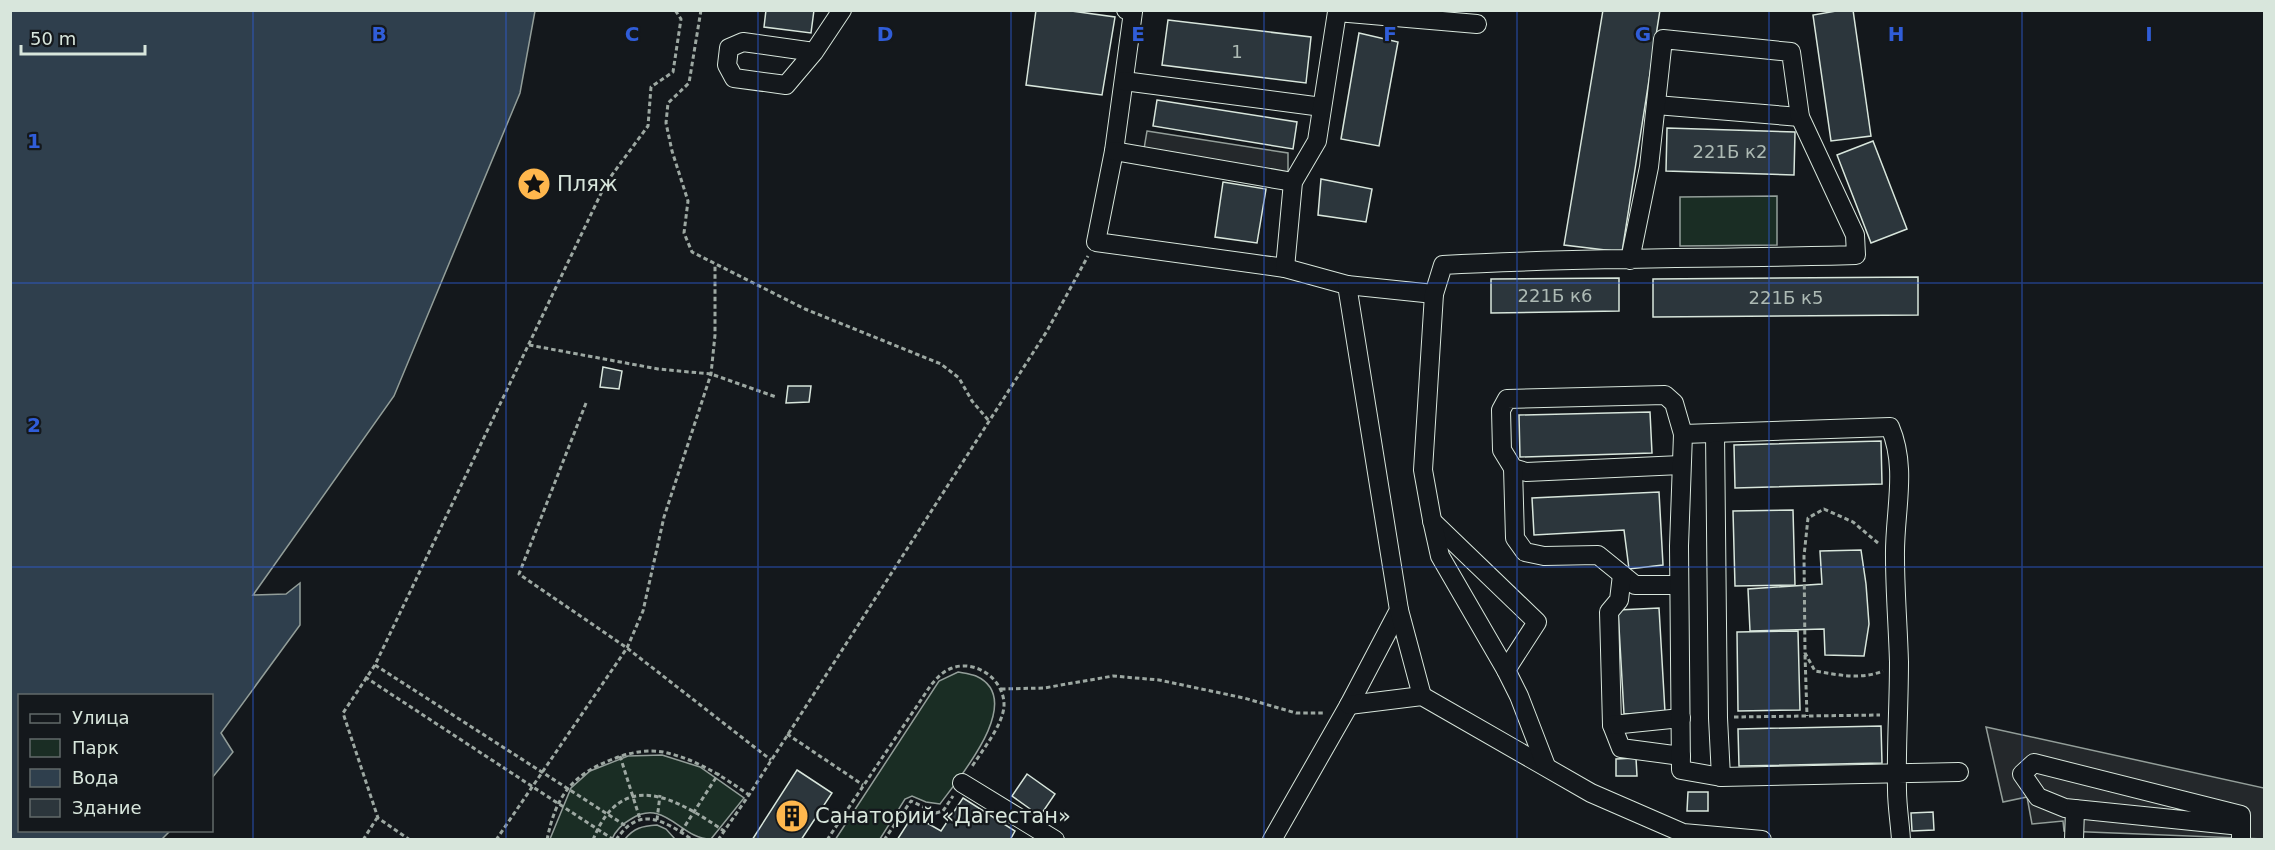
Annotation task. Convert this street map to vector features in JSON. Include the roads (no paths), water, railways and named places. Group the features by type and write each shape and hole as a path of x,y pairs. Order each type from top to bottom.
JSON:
{"street":[{"path":"814,52 842,10"},
{"path":"1126,10 1133,12 1114,150 1096,242 1285,268 1347,285 1434,294"},
{"path":"1285,268 1293,182 1317,141 1337,12 1478,24"},
{"path":"1546,766 1519,696 1506,670 1440,556 1432,520 1423,470 1434,294 1443,265 1506,261 1630,260 1856,255 1855,235 1800,117 1791,52 1663,39 1650,167 1630,260"},
{"path":"1124,81 1322,107"},
{"path":"1656,105 1800,117"},
{"path":"1114,150 1293,182"},
{"path":"1347,285 1399,610 1422,696"},
{"path":"1679,585 1635,585 1598,555 1544,556 1525,552 1515,538 1513,468 1502,450 1502,410 1507,399 1665,395 1674,403 1683,434 1679,585 1681,770 1721,777 1959,772"},
{"path":"1683,434 1890,427 1898,446 1900,488 1895,557 1899,664 1897,775 1901,840"},
{"path":"1715,433 1718,718 1721,777"},
{"path":"1513,468 1526,472 1681,465"},
{"path":"1432,520 1537,622 1506,670"},
{"path":"1622,575 1619,600 1609,612 1612,725 1621,748 1681,756"},
{"path":"1272,840 1349,705 1399,610"},
{"path":"1349,705 1422,696 1591,793 1683,833 1762,840"},
{"path":"1612,725 1681,718"},
{"path":"2034,763 2241,815 2241,833 2065,808 2038,797 2022,774 2034,763"},
{"path":"962,783 1055,840"},
{"path":"2074,840 2075,809"}],"water":[{"path":"10,11 535,11 520,93 394,396 253,595 286,594 300,583 300,625 221,733 233,752 213,777 213,694 18,694 18,832 169,832 162,839 11,839"}],"place":[{"name":"Пляж","path":"534,184"},
{"name":"Санаторий «Дагестан»","path":"792,816"}]}
